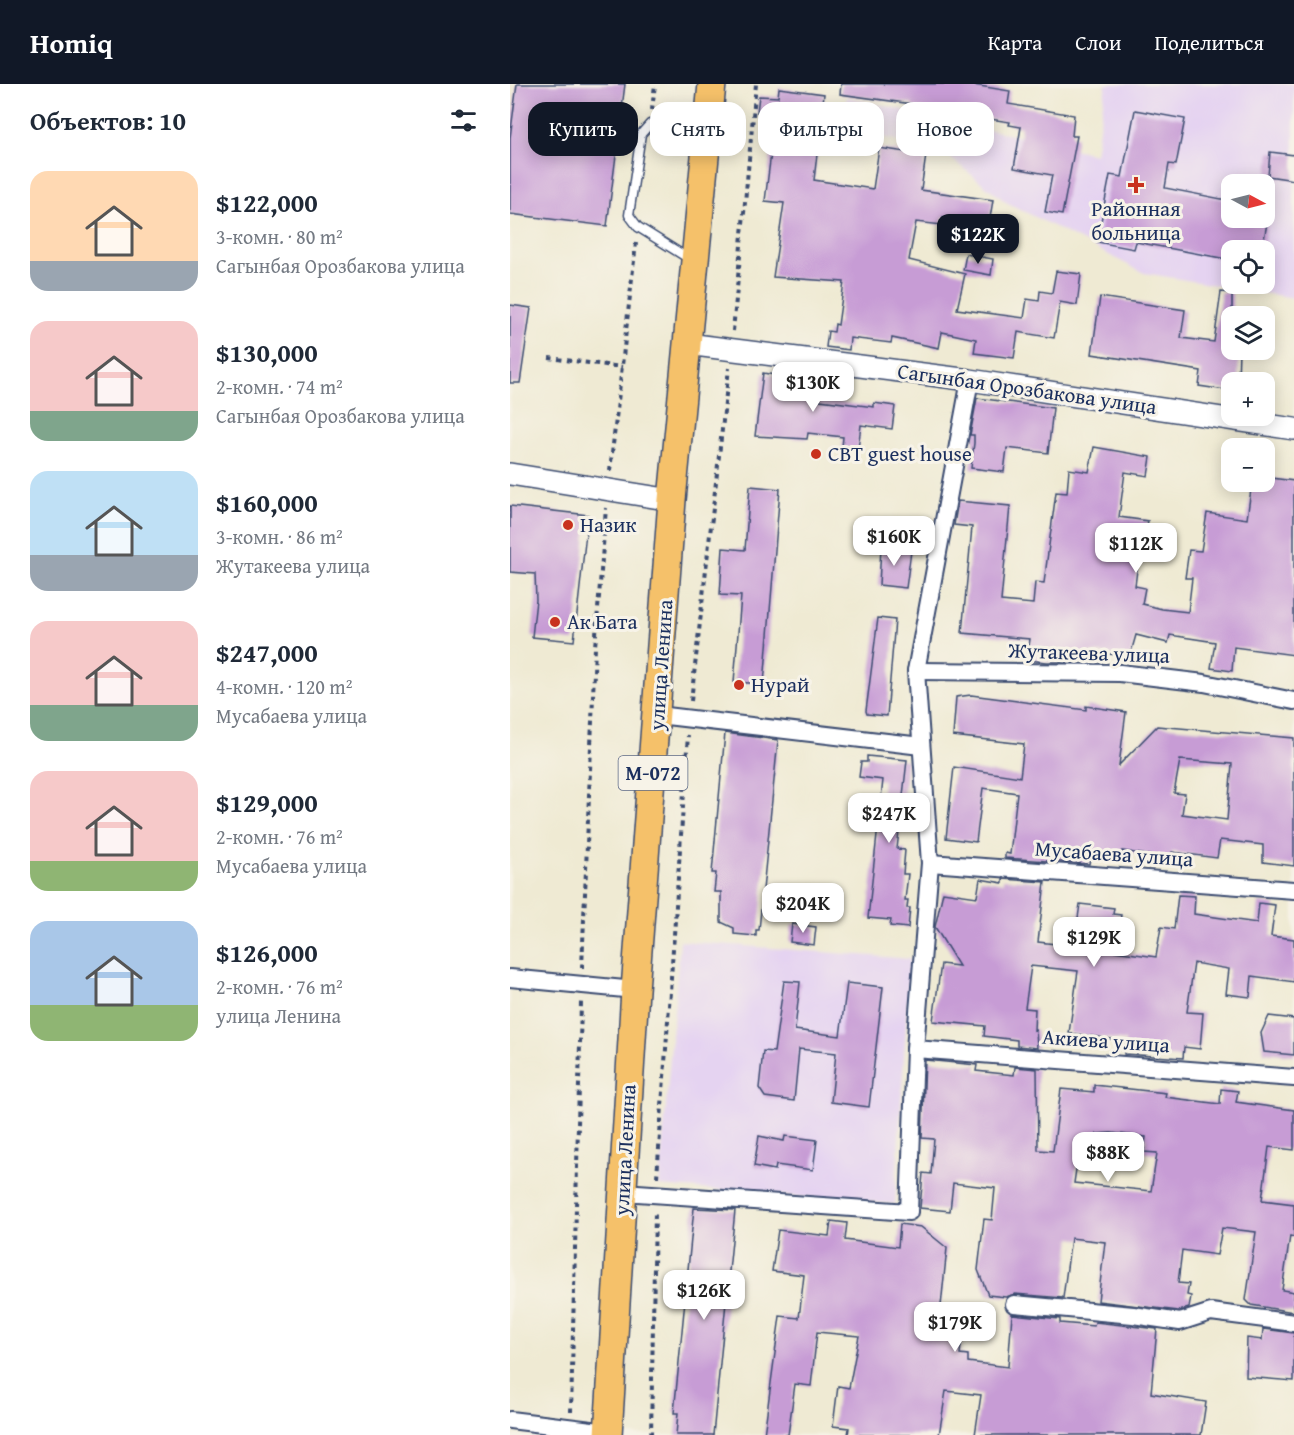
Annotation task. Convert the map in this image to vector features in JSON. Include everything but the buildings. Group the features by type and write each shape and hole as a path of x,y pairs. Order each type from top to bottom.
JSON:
{"main road":[{"name":"М-072","path":"710,102 712,84"},
{"name":"улица Ленина","path":"608,1433 635,990 658,715 672,500 705,156"}],"street":[{"name":"Сагынбая Орозбакова улица","path":"687,344 970,380 1294,429"},
{"path":"623,1192 656,1192 909,1212 915,1049 930,863 916,671 970,380"},
{"path":"510,474 672,500"},
{"name":"Жутакеева улица","path":"916,671 1120,673 1204,682 1294,701"},
{"path":"658,715 921,746"},
{"name":"Мусабаева улица","path":"930,863 1294,890"},
{"path":"510,978 635,990"},
{"name":"Акиева улица","path":"915,1049 1294,1078"},
{"path":"1014,1304 1133,1315 1180,1322 1211,1312 1294,1323"},
{"path":"510,1420 608,1433"}],"lane":[{"path":"650,124 641,134 629,215 638,227 694,262"}],"path":[{"path":"653,102 655,84"},
{"path":"651,1435 656,1192 689,718 731,348 756,84"},
{"path":"571,1427 581,986 595,647 608,488 638,227"},
{"path":"549,358 622,367"}],"shaded area":[{"path":"1106,84 1294,84 1294,298 1270,294 1275,294 1275,240 1221,240 1221,286 1144,273 1006,202 948,156 994,156 994,131 1095,154"},
{"path":"847,97 869,102 846,102"},
{"path":"884,106 896,108 896,140 884,137"},
{"path":"680,941 910,959 895,1204 659,1186"}],"place":[{"name":"Районная больница","path":"1136,185"},
{"name":"CBT guest house","path":"816,454"},
{"name":"Назик","path":"568,525"},
{"name":"Ак Бата","path":"555,622"},
{"name":"Нурай","path":"739,685"}]}
